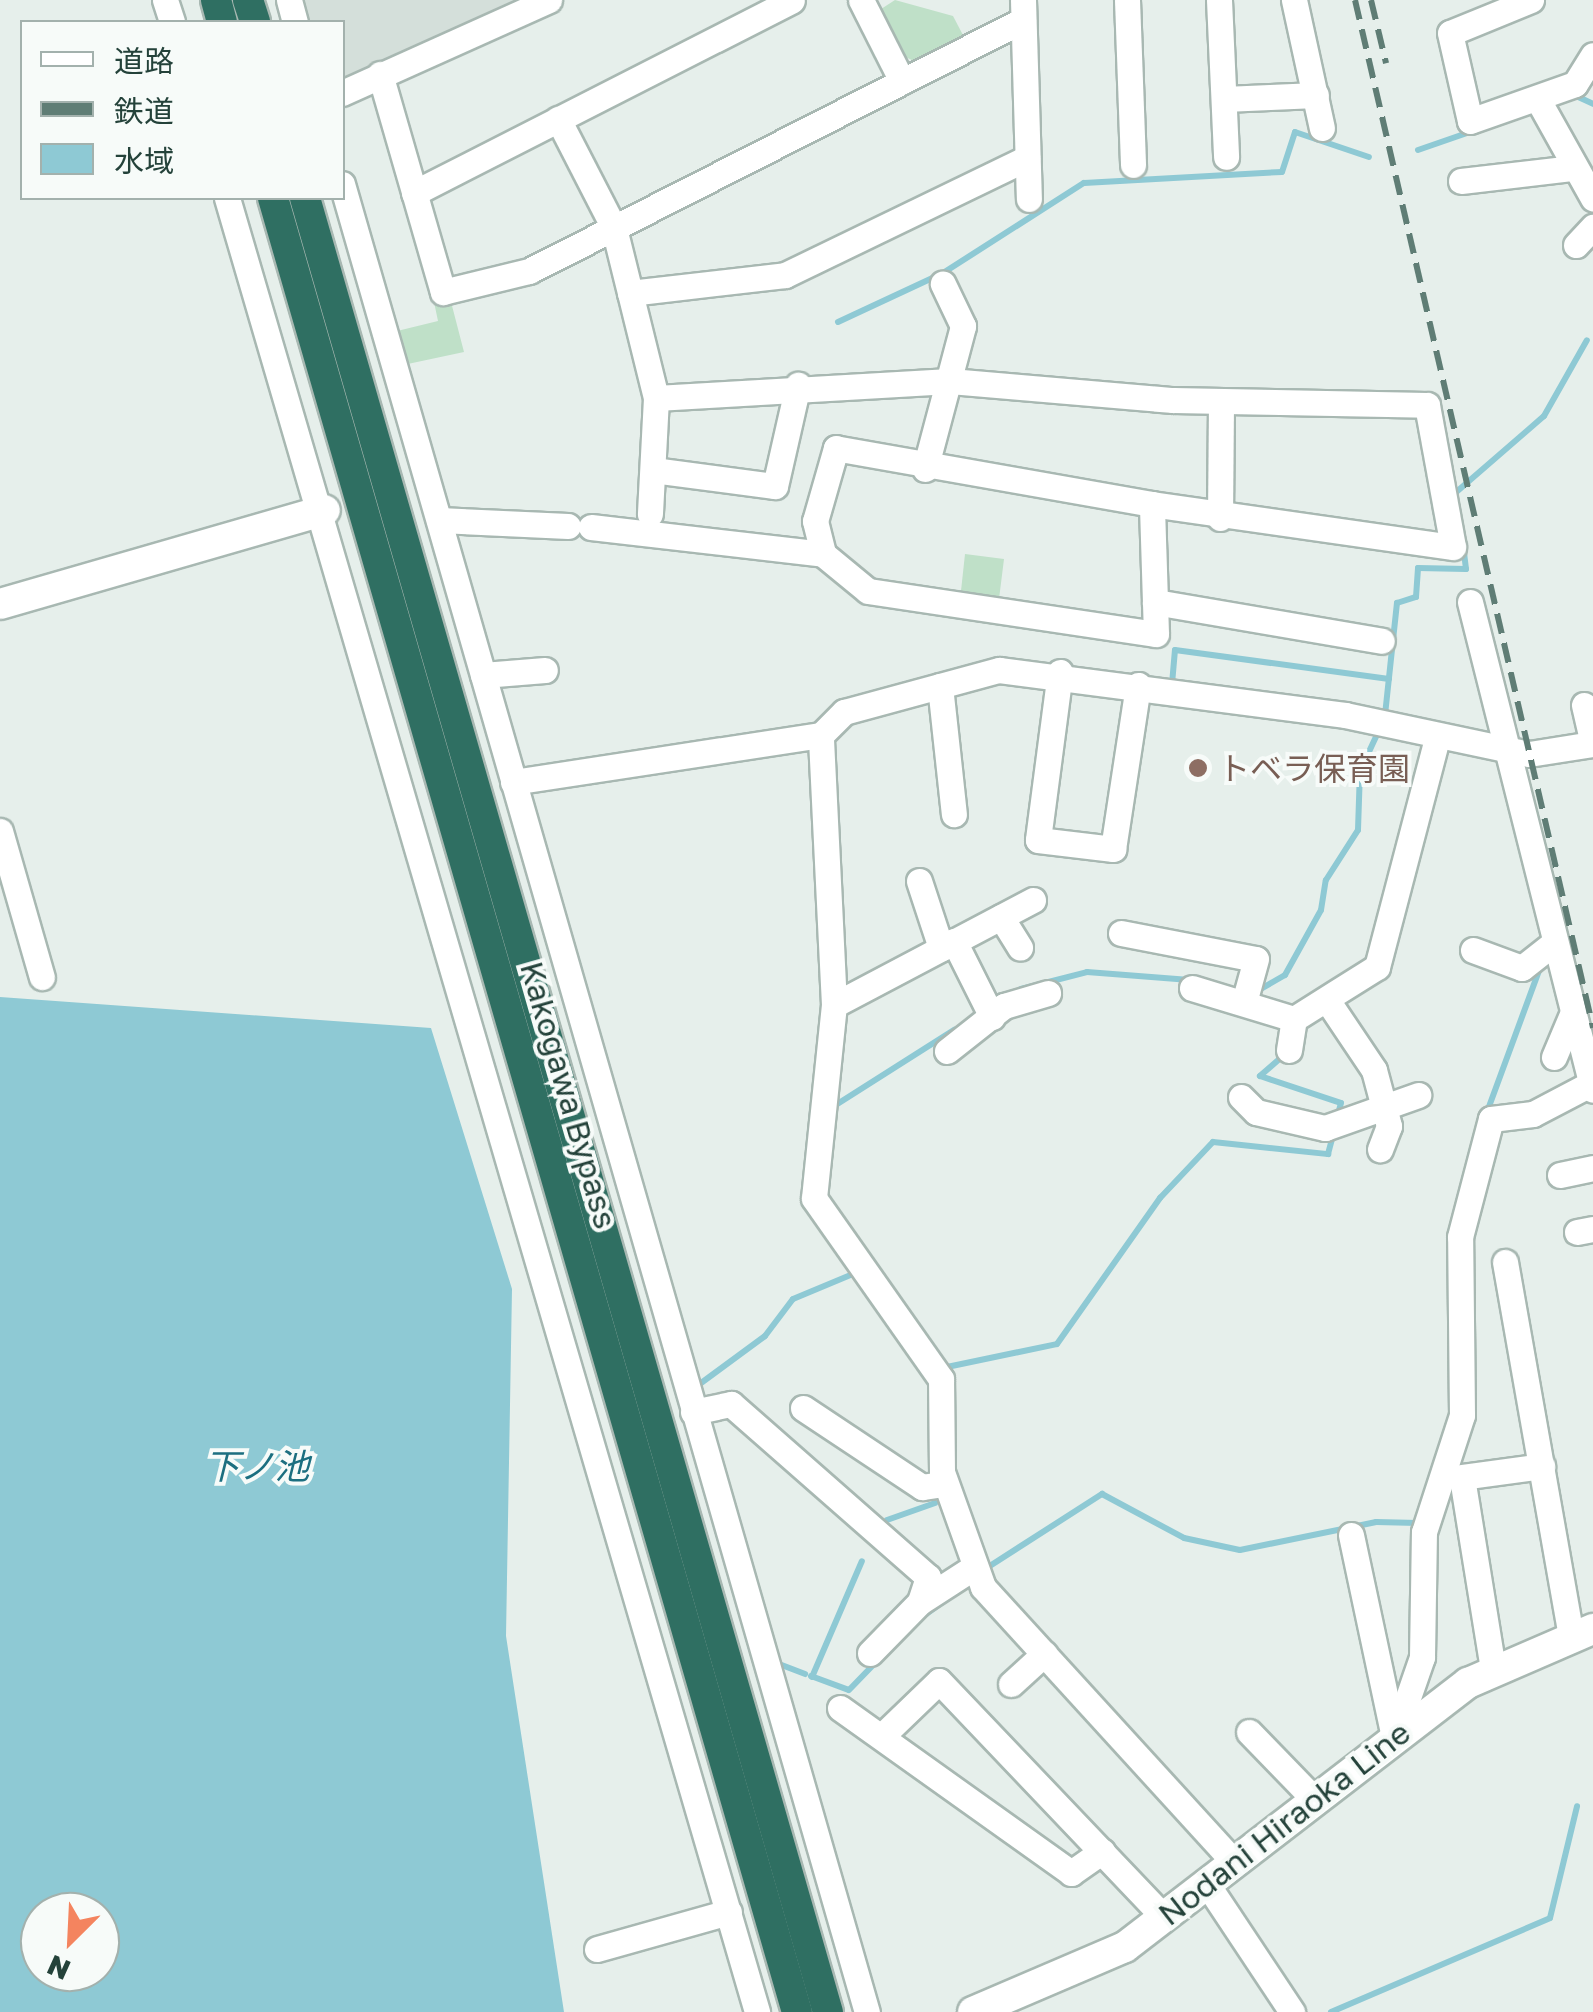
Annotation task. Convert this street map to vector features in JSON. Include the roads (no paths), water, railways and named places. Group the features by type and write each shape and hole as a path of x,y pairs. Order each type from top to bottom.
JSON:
{"highway":[{"name":"Kakogawa Bypass","path":"274,200 797,2012"},
{"name":"Kakogawa Bypass","path":"306,200 828,2012"}],"main road":[{"path":"0,604 325,510"},
{"name":"Nodani Hiraoka Line","path":"972,2012 1064,1978 1164,1916 1394,1738 1492,1670 1582,1632"}],"street":[{"path":"345,92 549,0"},
{"path":"414,193 792,0"},
{"path":"861,0 902,81"},
{"path":"1127,0 1119,112 1132,165"},
{"path":"1219,0 1226,158"},
{"path":"1294,0 1322,128"},
{"path":"1531,0 1450,33 1470,121 1574,84 1593,55"},
{"path":"380,74 443,292 529,272 902,81 1023,10 1029,199"},
{"path":"1224,99 1316,96"},
{"path":"1536,98 1571,168 1593,198"},
{"path":"558,120 614,228 656,398 650,514"},
{"path":"630,293 785,275 1027,158"},
{"path":"1460,181 1493,165 1571,168"},
{"path":"345,194 867,2012"},
{"path":"228,200 325,510 758,2012"},
{"path":"926,469 963,326 943,285"},
{"path":"656,398 798,385 950,381 1220,401 1426,406 1453,547 1220,518 1152,504 926,469 836,448 814,522 824,554 868,592 974,614 1156,634 1152,504"},
{"path":"653,470 775,486 798,385"},
{"path":"1220,401 1220,518"},
{"path":"438,520 580,527 824,554"},
{"path":"1155,602 1382,641"},
{"path":"1394,1738 1422,1657 1424,1532 1464,1404 1460,1236 1486,1187 1499,1111 1533,1114 1592,1087 1504,750 1466,630 1470,602"},
{"path":"483,675 545,670"},
{"path":"513,782 821,736 844,712 999,670 1060,672 1345,715 1437,739 1504,750 1593,744 1584,705"},
{"path":"1060,672 1038,840 1114,849 1138,685"},
{"path":"940,686 954,814"},
{"path":"821,736 834,1005 814,1198 938,1371 944,1484 974,1567 1044,1654 1234,1862"},
{"path":"1192,988 1231,1003 1294,1019 1378,967 1385,907 1398,853 1437,739"},
{"path":"0,831 42,976"},
{"path":"919,882 948,945 992,1017"},
{"path":"834,1005 948,945 990,914 1033,900"},
{"path":"990,914 1020,947"},
{"path":"1121,933 1162,950 1256,959 1231,1003"},
{"path":"1473,950 1522,968 1554,942"},
{"path":"948,1051 992,1017 1048,993"},
{"path":"1326,1000 1374,1070 1385,1106 1380,1149"},
{"path":"1554,1057 1573,1012"},
{"path":"1289,1050 1294,1019"},
{"path":"1241,1097 1275,1123 1326,1128 1418,1095"},
{"path":"1560,1175 1593,1168"},
{"path":"1506,1262 1524,1303 1542,1466 1582,1632"},
{"path":"693,1412 731,1404 928,1576 920,1602"},
{"path":"803,1408 836,1441 922,1488 944,1484"},
{"path":"1492,1670 1462,1477 1542,1466"},
{"path":"1348,1550 1362,1648 1394,1738"},
{"path":"870,1653 920,1602 974,1567"},
{"path":"1011,1684 1044,1654"},
{"path":"884,1734 939,1681 1164,1916"},
{"path":"840,1708 884,1734 1071,1873 1102,1851"},
{"path":"1250,1732 1314,1799"},
{"path":"1207,1884 1292,2012"},
{"path":"598,1949 635,1951 729,1912"}],"water":[{"name":"下ノ池","path":"0,997 431,1028 512,1289 506,1636 564,2012 0,2012"}],"waterway":[{"path":"1574,95 1593,104"},
{"path":"1418,150 1473,131"},
{"path":"838,322 943,273 1084,183 1282,172 1295,132 1369,157"},
{"path":"1454,494 1544,416 1587,340"},
{"path":"1385,715 1397,603 1416,597 1418,568 1466,569 1463,546"},
{"path":"1172,684 1175,650 1389,679"},
{"path":"1259,990 1285,975 1321,910 1326,880 1358,830 1360,771 1377,735"},
{"path":"1487,1112 1541,965"},
{"path":"1021,989 1087,972 1190,980"},
{"path":"831,1108 954,1030"},
{"path":"1284,1055 1260,1076 1341,1103 1338,1114"},
{"path":"947,1367 1057,1344 1160,1198 1213,1142 1328,1154 1334,1131"},
{"path":"697,1386 765,1336 793,1299 858,1272"},
{"path":"982,1571 1102,1494 1184,1538 1240,1550 1376,1522 1418,1523"},
{"path":"887,1520 935,1503"},
{"path":"812,1677 862,1561"},
{"path":"922,1617 952,1595"},
{"path":"811,1676 849,1690 877,1661"},
{"path":"779,1664 805,1674"},
{"path":"1331,2012 1550,1918 1577,1806"}],"railway":[{"path":"1355,0 1593,1028"},
{"path":"1371,0 1386,63"}],"place":[{"name":"トベラ保育園","path":"1198,768"}]}
